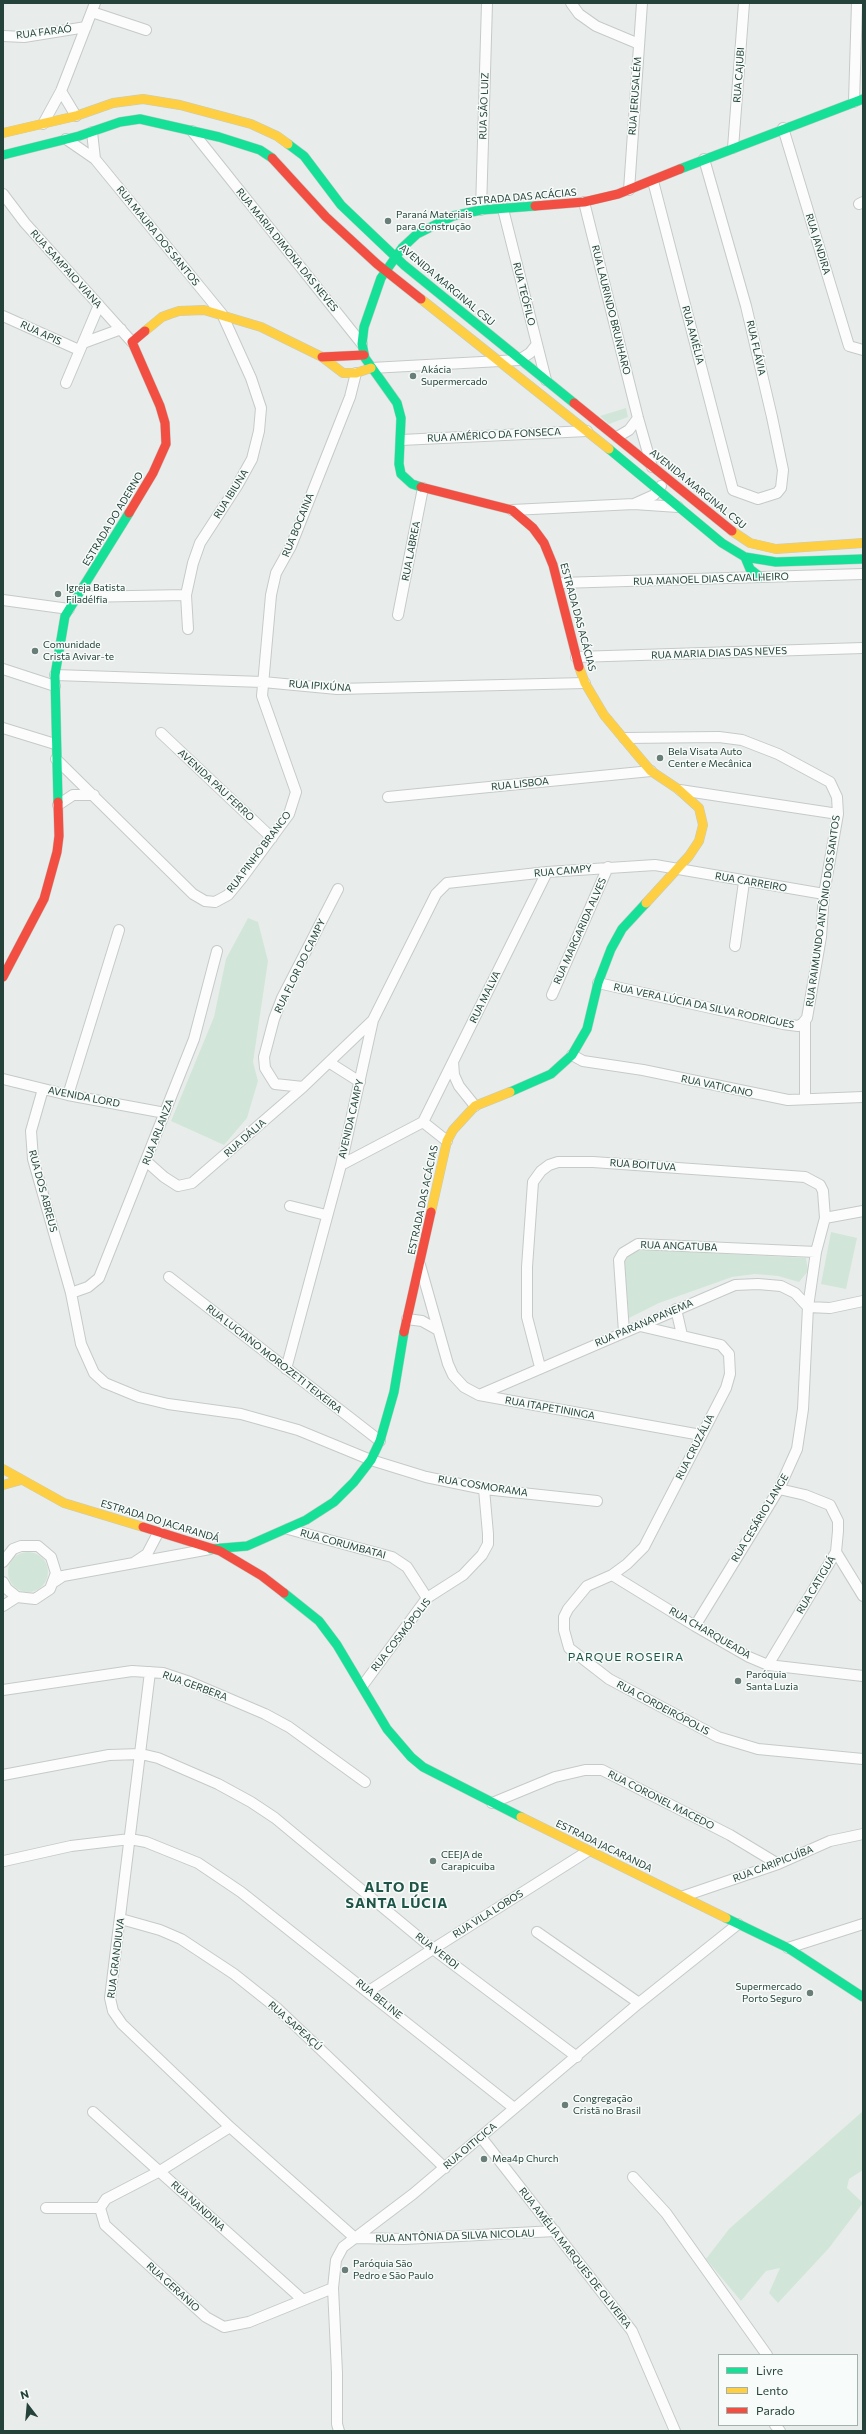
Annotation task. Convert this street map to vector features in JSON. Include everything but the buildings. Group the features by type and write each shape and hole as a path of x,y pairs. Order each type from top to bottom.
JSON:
{"main road":[{"name":"AVENIDA MARGINAL CSU","path":"3,133 76,116 113,103 143,99 180,105 251,124 277,136 304,156 324,186 341,205 396,257 519,360 617,437 728,530 750,543 776,549 863,543"},
{"name":"ESTRADA DAS ACÁCIAS","path":"211,1549 247,1546 306,1520 334,1502 354,1482 371,1460 380,1440 394,1392 407,1319 447,1141 459,1122 475,1106 551,1074 572,1055 586,1030 598,983 611,949 622,929 678,868 699,841 704,825 699,808 678,789 652,770 604,715 585,683 576,657 559,583 544,543 522,516 512,510 423,488 412,484 401,474 399,464 401,440 397,403 371,368 364,355 362,344 370,309 385,271 396,257 422,230 453,216 481,210 584,202 629,190 783,128 859,100"},
{"path":"3,155 92,132 120,122 140,119 219,136 260,150 274,159 326,217 385,271 587,431 722,543 745,557 776,562 863,559"},
{"path":"326,217 341,205"},
{"path":"132,342 162,317 178,311 204,310 222,314 261,327 322,357 343,373 356,373 371,368"},
{"name":"ESTRADA DO ADERNO","path":"3,977 44,899 57,852 59,836 55,744 55,675 59,643 65,616 79,597 154,473 164,453 166,444 164,423 160,406 132,342"},
{"path":"322,357 364,355"},
{"path":"568,416 578,406"},
{"path":"745,557 750,569 760,577"},
{"name":"ESTRADA DO JACARANDÁ","path":"3,1470 64,1503 220,1551 262,1576 318,1621 337,1645 363,1685"},
{"path":"3,1485 21,1480"},
{"name":"ESTRADA JACARANDA","path":"363,1685 387,1729 411,1757 423,1767 588,1851 684,1896 788,1948 863,1997"}],"street":[{"name":"RUA SÃO LUIZ","path":"481,210 487,3"},
{"path":"571,3 579,14 596,26 639,44"},
{"name":"RUA JERUSALÉM","path":"629,190 642,3"},
{"name":"RUA CAJUBI","path":"733,148 744,3"},
{"path":"857,3 859,100"},
{"path":"43,124 61,91 94,7 146,30"},
{"name":"RUA FARAÓ","path":"3,36 24,37 86,27"},
{"path":"61,91 76,116"},
{"name":"RUA JANDIRA","path":"783,128 849,346 863,350"},
{"name":"RUA MARIA DIMONA DAS NEVES","path":"192,131 362,344"},
{"path":"92,132 95,159"},
{"path":"212,156 213,146 219,136"},
{"name":"RUA MAURA DOS SANTOS","path":"66,139 95,159 222,314"},
{"name":"RUA FLÁVIA","path":"704,159 746,306 782,470 781,488 777,494 758,499 733,490"},
{"name":"RUA AMÉLIA","path":"653,181 733,490"},
{"name":"RUA SAMPAIO VIANA","path":"3,194 26,223 132,342"},
{"name":"RUA LAURINDO BRUNHARO","path":"584,202 638,418 652,467"},
{"name":"RUA TEÓFILO","path":"503,209 546,380"},
{"path":"66,383 99,305"},
{"name":"RUA IBIUNA","path":"188,629 186,595 188,582 200,543 237,486 252,459 259,431 261,408 251,378 222,314"},
{"name":"RUA APIS","path":"3,316 81,346"},
{"path":"81,346 121,329"},
{"path":"371,368 519,360 530,353 537,344"},
{"name":"RUA BOCAINA","path":"263,682 271,595 276,573 291,546 350,397 356,373"},
{"path":"617,437 629,430 638,418"},
{"name":"RUA AMÉRICO DA FONSECA","path":"401,440 587,431"},
{"path":"634,504 658,491 666,478"},
{"name":"RUA LABREA","path":"398,615 423,488"},
{"path":"512,510 634,504 678,507"},
{"name":"RUA MANOEL DIAS CAVALHEIRO","path":"559,583 863,574"},
{"path":"79,597 186,595"},
{"path":"3,600 69,609"},
{"name":"RUA MARIA DIAS DAS NEVES","path":"576,657 863,648"},
{"path":"3,669 55,686"},
{"name":"RUA IPIXÚNA","path":"55,675 263,682 337,689 585,683"},
{"name":"RUA PINHO BRANCO","path":"56,759 64,770 94,795 193,894 206,901 215,902 228,895 272,838 293,807 296,792 264,705 263,682"},
{"path":"3,728 55,744"},
{"name":"AVENIDA PAU FERRO","path":"161,733 272,838"},
{"name":"RUA RAIMUNDO ANTÔNIO DOS SANTOS","path":"624,738 719,737 742,740 778,754 830,782 838,797 838,814 824,894 821,937 806,1020 805,1098"},
{"name":"RUA LISBOA","path":"388,797 652,770"},
{"path":"678,789 838,814"},
{"path":"58,805 73,795 94,795"},
{"name":"RUA CAMPY","path":"447,883 608,867 655,865 678,868"},
{"name":"RUA MARGARIDA ALVES","path":"552,995 608,867"},
{"name":"RUA CARREIRO","path":"678,868 744,882 824,894"},
{"name":"RUA MALVA","path":"423,1122 546,872"},
{"path":"735,946 744,882"},
{"name":"AVENIDA CAMPY","path":"286,1369 326,1215 341,1165 373,1020 436,894 447,883"},
{"name":"RUA FLOR DO CAMPY","path":"303,1088 275,1084 264,1068 264,1057 274,1019 299,964 338,889"},
{"path":"68,1095 119,930"},
{"name":"RUA ARLANZA","path":"71,1293 88,1287 99,1278 194,1039 217,951"},
{"name":"RUA VERA LÚCIA DA SILVA RODRIGUES","path":"598,983 783,1024 798,1026 806,1020"},
{"name":"RUA DÁLIA","path":"146,1161 178,1186 186,1186 201,1177 303,1088 373,1020"},
{"name":"RUA VATICANO","path":"572,1055 583,1061 643,1070 788,1100 805,1098 863,1097"},
{"path":"453,1062 454,1075 459,1086 475,1106"},
{"path":"330,1063 360,1082"},
{"name":"AVENIDA LORD","path":"3,1079 68,1095 165,1113"},
{"name":"RUA DOS ABREUS","path":"44,1089 31,1131 31,1147 71,1293 81,1344 94,1373 105,1383 139,1397 168,1404 242,1414 298,1430 371,1460"},
{"path":"341,1165 423,1122 447,1141"},
{"name":"RUA BOITUVA","path":"540,1367 528,1317 526,1267 533,1182 541,1171 549,1165 558,1162 593,1162 805,1176 817,1182 823,1191 825,1218 816,1252 808,1307"},
{"path":"290,1206 326,1215"},
{"path":"825,1218 863,1211"},
{"name":"RUA ANGATUBA","path":"624,1332 619,1260 623,1253 638,1244 816,1252"},
{"name":"RUA ITAPETININGA","path":"420,1265 438,1330 453,1375 464,1387 479,1395 701,1435"},
{"name":"RUA LUCIANO MOROZETI TEIXEIRA","path":"169,1277 286,1369 380,1440"},
{"name":"RUA PARANAPANEMA","path":"479,1395 540,1367 735,1285 758,1284 781,1286 795,1292 808,1307"},
{"path":"808,1307 830,1308 863,1301"},
{"name":"RUA CESÁRIO LANGE","path":"695,1626 779,1490 790,1468 799,1436 803,1409 808,1307"},
{"path":"676,1309 682,1335"},
{"path":"407,1319 427,1323 438,1330"},
{"name":"RUA CRUZÁLIA","path":"612,1575 627,1564 644,1547 726,1388 730,1374 731,1360 729,1354 721,1345 640,1326"},
{"name":"RUA COSMORAMA","path":"371,1460 426,1477 484,1489 597,1501"},
{"name":"RUA COSMÓPOLIS","path":"363,1685 427,1598 463,1575 482,1555 488,1544 484,1489"},
{"name":"RUA CATIGUÁ","path":"768,1665 836,1552 838,1521 830,1505 805,1495 779,1490"},
{"name":"RUA CORUMBATAI","path":"288,1529 392,1557 407,1566 427,1598"},
{"path":"132,1564 146,1554 158,1533"},
{"path":"3,1582 11,1594 17,1597 35,1598 50,1589 54,1582 55,1565 51,1557 42,1548 30,1545 21,1546 4,1555"},
{"path":"54,1582 63,1576 211,1549"},
{"path":"836,1552 863,1596"},
{"name":"RUA CHARQUEADA","path":"612,1575 695,1626 749,1657 768,1665 863,1676"},
{"name":"RUA CORDEIRÓPOLIS","path":"612,1575 588,1586 574,1600 564,1617 564,1630 569,1648 594,1669 713,1734 739,1744 758,1749 863,1759"},
{"path":"3,1606 17,1597"},
{"name":"RUA GERBERA","path":"3,1690 132,1671 163,1673 190,1682 265,1714 289,1727 365,1782"},
{"name":"RUA GRANDIUVA","path":"150,1672 121,1919 110,1998 114,2011 122,2024 230,2127 354,2238"},
{"name":"RUA VERDI","path":"3,1775 109,1755 141,1754 158,1758 218,1784 251,1802 301,1839 433,1949 577,2057"},
{"name":"RUA CORONEL MACEDO","path":"492,1803 555,1777 585,1770 602,1770 730,1835 778,1864"},
{"name":"RUA CARIPICUÍBA","path":"684,1896 778,1864 830,1841 863,1834"},
{"path":"4,1860 71,1846 130,1839"},
{"name":"RUA BELINE","path":"130,1839 152,1845 198,1863 241,1892 369,1991 514,2108"},
{"name":"RUA VILA LOBOS","path":"369,1991 588,1851"},
{"name":"RUA SAPEAÇÚ","path":"121,1919 160,1930 181,1939 245,1983 278,2009 445,2168"},
{"name":"RUA OITICICA","path":"339,2431 337,2424 337,2373 333,2288 336,2260 343,2247 384,2217 445,2168 514,2108 577,2057 639,2002 738,1924"},
{"path":"788,1948 863,1924"},
{"path":"537,1932 639,2002"},
{"name":"RUA NANDINA","path":"94,2112 303,2300"},
{"path":"46,2208 100,2208 102,2203 112,2195 160,2171 230,2127"},
{"name":"RUA AMÉLIA MARQUES DE OLIVEIRA","path":"481,2137 632,2331 675,2431"},
{"path":"633,2177 666,2213 766,2354"},
{"name":"RUA GERANIO","path":"100,2208 103,2220 108,2230 218,2325 234,2326 249,2322 333,2288"},
{"name":"RUA ANTÔNIA DA SILVA NICOLAU","path":"354,2238 404,2239 555,2231"}],"green space":[{"path":"626,408 628,417 609,424 600,416"},
{"path":"248,918 258,922 268,961 253,1062 258,1081 247,1118 224,1145 171,1121 214,1017 226,959"},
{"path":"831,1232 857,1238 846,1289 821,1284"},
{"path":"649,1250 806,1258 808,1271 799,1282 778,1276 755,1274 732,1277 659,1303 629,1318 624,1257 631,1251"},
{"path":"32,1552 39,1555 45,1561 48,1572 47,1580 39,1589 32,1592 24,1592 17,1589 9,1580 8,1568 11,1561 20,1553"},
{"path":"863,2111 863,2170 849,2179 847,2188 863,2203 829,2248 778,2303 769,2293 780,2268 766,2271 741,2301 706,2259 729,2229"}],"traffic: fast":[{"path":"680,169 863,99"},
{"path":"3,155 79,136 120,122 140,119 219,137 260,150 272,158"},
{"path":"288,144 304,156 341,205 404,265 574,403"},
{"path":"421,487 412,484 401,474 399,464 401,418 397,403 365,358 362,344 364,327 381,278 402,248 417,234 453,216 481,210 535,206"},
{"path":"609,449 722,543 745,557 776,562 863,559"},
{"path":"58,802 55,675 65,616 129,513"},
{"path":"745,557 750,569 760,577"},
{"path":"510,1092 551,1074 572,1055 587,1029 598,983 611,949 622,929 646,903"},
{"path":"211,1549 247,1546 306,1520 334,1502 354,1482 371,1460 380,1441 394,1392 404,1332"},
{"path":"284,1593 319,1621 337,1645 387,1729 411,1757 423,1767 521,1817"},
{"path":"726,1918 788,1948 863,1997"}],"traffic: slow":[{"path":"3,133 76,116 113,103 143,99 180,105 251,124 277,136 288,144"},
{"path":"421,299 609,449"},
{"path":"145,331 162,317 170,314 179,311 204,310 261,327 322,357 343,373 356,373 371,368"},
{"path":"732,531 750,543 776,549 863,543"},
{"path":"579,667 585,683 604,715 639,757 651,771 678,789 699,808 703,825 699,841 689,856 646,903"},
{"path":"431,1212 447,1141 453,1130 475,1106 510,1092"},
{"path":"3,1469 64,1503 143,1527"},
{"path":"3,1485 21,1480"},
{"path":"521,1817 726,1918"}],"traffic: jam":[{"path":"272,158 326,217 377,264 421,299"},
{"path":"535,206 584,202 618,194 680,169"},
{"path":"129,513 153,473 166,444 165,423 160,406 132,342 145,331"},
{"path":"322,357 364,355"},
{"path":"574,403 732,531"},
{"path":"421,487 512,510 533,528 544,543 553,565 579,667"},
{"path":"3,977 44,899 57,852 59,836 58,802"},
{"path":"404,1332 431,1212"},
{"path":"143,1527 220,1551 262,1576 284,1593"}],"place":[{"name":"Paraná Materiais para Construção","path":"388,221"},
{"name":"Akácia Supermercado","path":"413,376"},
{"name":"Igreja Batista Filadélfia","path":"58,594"},
{"name":"Comunidade Cristã Avivar-te","path":"35,651"},
{"name":"Bela Visata Auto Center e Mecânica","path":"660,758"},
{"name":"Paróquia Santa Luzia","path":"738,1681"},
{"name":"CEEJA de Carapicuiba","path":"433,1861"},
{"name":"Supermercado Porto Seguro","path":"810,1993"},
{"name":"Congregação Cristã no Brasil","path":"565,2105"},
{"name":"Mea4p Church","path":"484,2159"},
{"name":"Paróquia São Pedro e São Paulo","path":"345,2270"}],"district":[{"name":"PARQUE ROSEIRA","path":"626,1657"},
{"name":"ALTO DE SANTA LÚCIA","path":"397,1896"}]}
